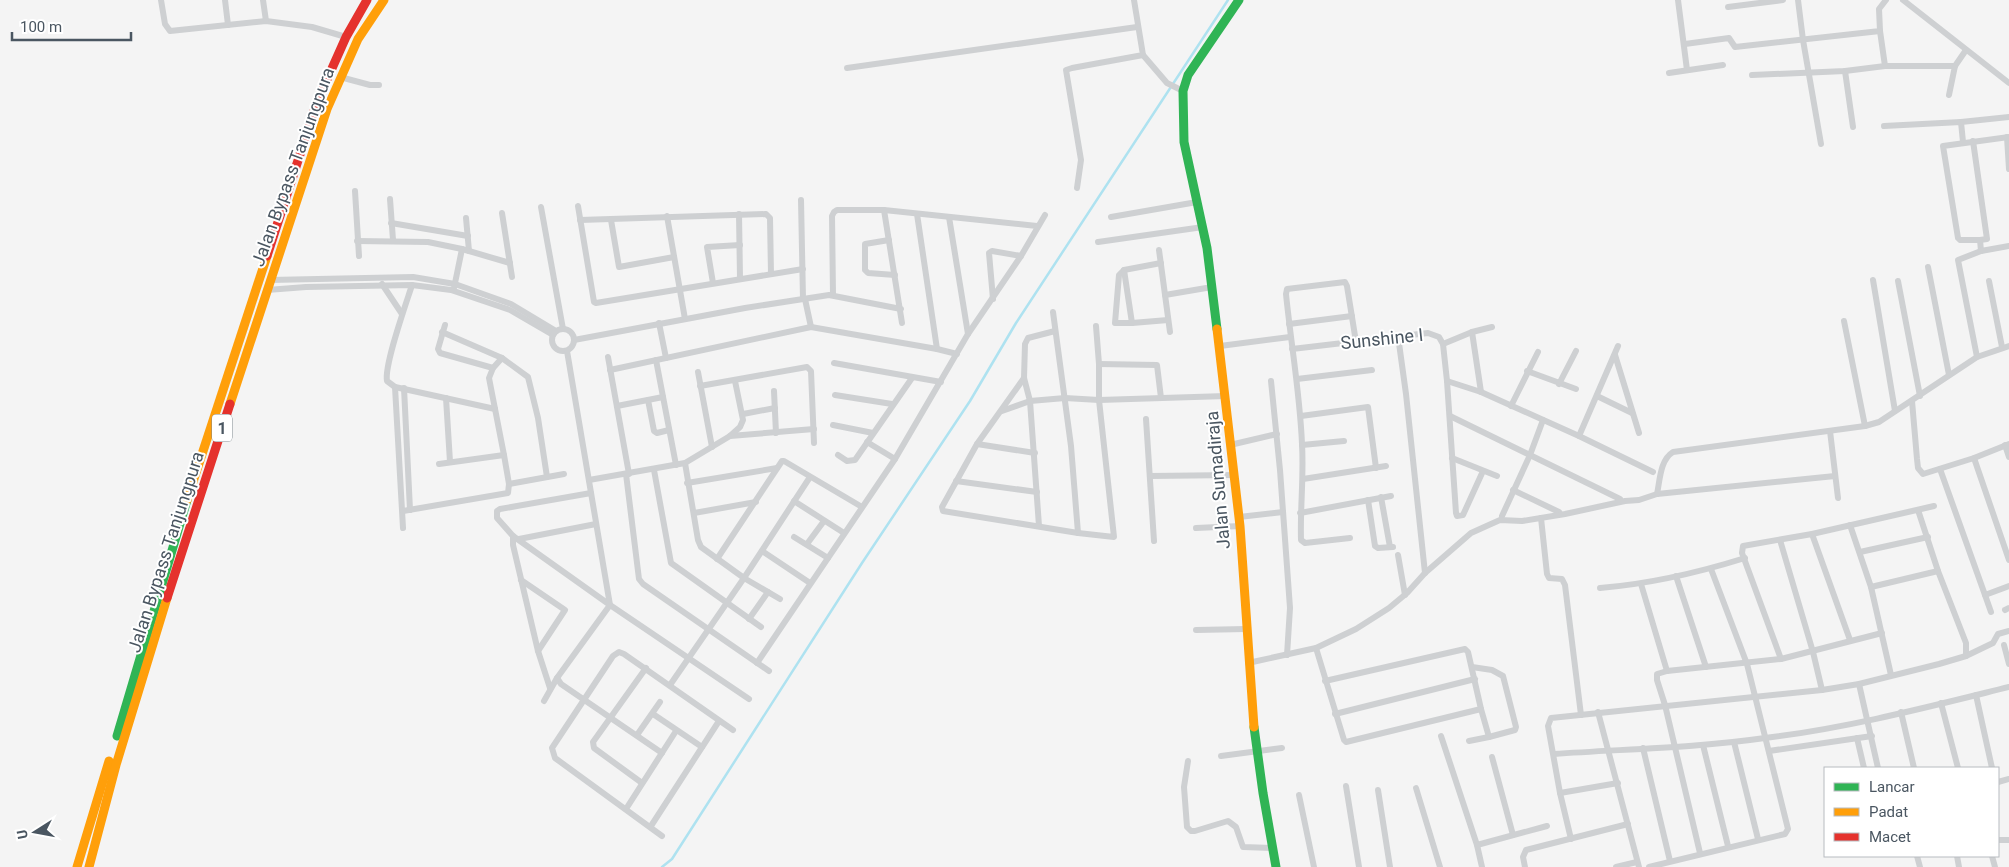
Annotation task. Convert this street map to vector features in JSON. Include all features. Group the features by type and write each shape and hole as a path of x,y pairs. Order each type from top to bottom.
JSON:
{"main road":[{"name":"Jalan Bypass Tanjungpura","path":"77,867 181,520 317,102 346,37 367,0"},
{"name":"Jalan Bypass Tanjungpura","path":"89,867 116,765 191,521 327,109 358,39 384,0"},
{"path":"1179,89 1239,0"},
{"name":"Jalan Sumadiraja","path":"1179,89 1184,142 1203,227 1220,346 1240,522 1248,662 1257,752 1276,867"}],"street":[{"path":"161,0 165,24 170,31 266,21 312,27 346,37"},
{"path":"225,0 228,25"},
{"path":"263,0 266,21"},
{"path":"1134,0 1143,55 1153,69 1167,83 1179,89"},
{"path":"1678,0 1687,70"},
{"path":"1728,8 1783,0"},
{"path":"1798,0 1808,73 1821,144"},
{"path":"1885,66 1879,9 1886,0"},
{"path":"1903,0 2009,83"},
{"path":"847,68 1137,27"},
{"path":"1685,44 1729,38 1735,47 1880,31"},
{"path":"1950,95 1955,66 1966,50"},
{"path":"1077,188 1081,160 1066,70 1143,55"},
{"path":"1669,74 1723,65"},
{"path":"1752,75 1845,71 1885,66 1955,66"},
{"path":"1845,71 1853,126"},
{"path":"340,77 370,85 379,85"},
{"path":"1884,126 1961,122 2009,116"},
{"path":"1961,122 1963,142"},
{"path":"1973,142 1986,239 1960,240 1958,238 1944,145 2008,137 2009,169"},
{"path":"355,191 359,256"},
{"path":"390,199 390,223 393,240"},
{"path":"801,200 804,299 811,327"},
{"path":"1111,217 1197,202"},
{"path":"578,206 595,303 803,268"},
{"path":"541,207 557,332 552,342 556,349 566,351"},
{"path":"833,295 834,212 837,210 884,210 1037,226"},
{"path":"884,210 902,323"},
{"path":"502,213 512,277"},
{"path":"740,214 740,278"},
{"path":"580,220 766,214 768,215 771,274"},
{"path":"917,214 938,348"},
{"path":"758,663 895,459 968,334 1021,256 1045,215"},
{"path":"668,216 685,319"},
{"path":"949,217 968,334"},
{"path":"454,288 466,250 468,236 466,218"},
{"path":"611,220 619,267 674,257"},
{"path":"390,223 468,236"},
{"path":"1098,242 1203,227"},
{"path":"357,241 393,240 428,242 466,250 510,263"},
{"path":"889,240 866,242 865,270 868,273 895,275"},
{"path":"1980,240 1981,251"},
{"path":"713,283 707,247 740,245"},
{"path":"1977,357 1957,262 1960,258 1981,251 2009,246"},
{"path":"1159,250 1170,332"},
{"path":"993,299 989,253 992,251 1021,256"},
{"path":"1161,263 1124,270 1117,278 1115,323 1168,320"},
{"path":"1928,267 1949,375"},
{"path":"1124,270 1132,323"},
{"path":"380,277 383,286 402,314"},
{"path":"270,280 413,277 454,288 510,310 557,332 569,331 574,340 572,346 566,351"},
{"path":"1873,280 1896,411"},
{"path":"1898,281 1920,396"},
{"path":"1657,494 1662,468 1667,455 1673,452 1866,426 1879,422 1977,357 2006,346 1990,281"},
{"path":"1350,538 1302,543 1300,513 1304,479 1301,416 1290,337 1286,294 1289,288 1344,282 1347,286 1356,342"},
{"path":"266,290 306,287 412,285 454,288"},
{"path":"412,285 402,314 386,377 390,384 494,409"},
{"path":"1165,295 1212,287"},
{"path":"574,340 660,323 833,295 901,309"},
{"path":"1053,312 1065,398 1078,533"},
{"path":"1289,324 1352,316"},
{"path":"1844,321 1866,426"},
{"path":"660,323 666,358"},
{"path":"445,325 438,349 440,352 493,368"},
{"path":"1024,378 977,444 942,507 944,511 1112,538 1114,536 1099,400 1096,326"},
{"path":"610,370 811,327 938,348 958,354"},
{"path":"1443,344 1472,332 1492,327"},
{"path":"1040,526 1030,402 1024,378 1026,341 1028,338 1055,331"},
{"path":"442,332 502,358 528,377 538,418 547,477"},
{"path":"1472,332 1481,392"},
{"name":"Sunshine I","path":"1292,349 1428,333 1439,337 1443,344 1447,381 1457,516 1463,515 1483,471"},
{"path":"1398,336 1425,573"},
{"path":"1220,346 1290,337"},
{"path":"1579,436 1618,346"},
{"path":"544,701 550,688 610,605 566,351"},
{"path":"1559,384 1576,351"},
{"path":"1511,406 1538,352"},
{"path":"1615,355 1639,433"},
{"path":"608,357 628,474 639,579 643,584 769,671"},
{"path":"407,510 506,495 508,493 509,484 489,378 493,368 502,358"},
{"path":"656,360 676,465"},
{"path":"834,364 941,382"},
{"path":"1099,364 1157,365 1161,398"},
{"path":"700,386 808,367 811,371 814,443"},
{"path":"1297,379 1372,370"},
{"path":"1527,371 1576,389"},
{"path":"698,372 712,447"},
{"path":"838,455 847,461 854,460 912,378"},
{"path":"1271,380 1290,608 1287,655"},
{"path":"588,480 654,470 685,463 730,436 742,424 743,414 735,381"},
{"path":"1447,381 1481,392 1653,472"},
{"path":"395,386 399,446 407,510"},
{"path":"403,528 407,510 408,446 404,388"},
{"path":"774,392 776,433"},
{"path":"836,396 892,404"},
{"path":"1001,412 1030,402 1065,398 1099,400 1226,396"},
{"path":"1596,396 1632,413"},
{"path":"617,406 663,397"},
{"path":"446,398 450,462"},
{"path":"648,400 654,432 669,430"},
{"path":"1912,401 1918,468 1923,474 1974,458 2007,444 2009,457"},
{"path":"1301,416 1368,407 1376,468"},
{"path":"743,414 775,408"},
{"path":"1450,416 1620,499"},
{"path":"1146,419 1154,540"},
{"path":"1502,516 1530,455 1543,420"},
{"path":"833,425 873,433"},
{"path":"730,436 814,429"},
{"path":"1830,431 1838,498"},
{"path":"1230,445 1277,434"},
{"path":"1302,445 1344,441"},
{"path":"867,442 895,459"},
{"path":"977,444 1035,453"},
{"path":"399,446 408,446"},
{"path":"439,464 504,455"},
{"path":"1452,458 1497,476"},
{"path":"1974,458 2009,560"},
{"path":"717,560 780,463 784,461 862,507"},
{"path":"685,463 699,544 717,560 780,599"},
{"path":"1304,479 1386,466"},
{"path":"687,483 777,468"},
{"path":"1940,469 1991,612"},
{"path":"654,470 671,562 760,627"},
{"path":"509,484 564,474"},
{"path":"1150,476 1235,475"},
{"path":"1248,662 1316,648 1356,629 1389,608 1405,595 1425,573 1471,533 1500,520 1522,521 1541,518 1625,501 1639,500 1657,494 1835,476"},
{"path":"670,685 744,578 810,477"},
{"path":"956,481 1037,492"},
{"path":"1513,490 1559,512"},
{"path":"591,493 500,509 496,514 499,522 516,538 610,605 749,699"},
{"path":"1300,513 1391,496"},
{"path":"1368,500 1375,546 1378,548 1392,547 1381,497"},
{"path":"794,501 844,533"},
{"path":"694,513 756,502"},
{"path":"1781,660 1742,549 1743,546 1812,534 1934,506"},
{"path":"1918,510 1938,572 1966,643 1966,656"},
{"path":"1196,528 1240,522 1283,512"},
{"path":"1541,518 1547,574 1549,578 1562,579 1565,585 1580,715"},
{"path":"807,544 824,521"},
{"path":"516,538 596,524"},
{"path":"1850,525 1871,587 1891,675"},
{"path":"1812,534 1850,640"},
{"path":"794,537 828,558"},
{"path":"1860,552 1928,537"},
{"path":"516,538 522,580 538,652 550,688"},
{"path":"1780,540 1813,652 1822,690"},
{"path":"762,551 810,583"},
{"path":"1398,554 1405,595"},
{"path":"1600,588 1641,584 1711,569 1745,558"},
{"path":"1650,867 1728,846 1785,834 1788,829 1747,664 1711,569"},
{"path":"1871,587 1938,572"},
{"path":"1676,576 1706,667"},
{"path":"522,580 565,610 538,652"},
{"path":"1641,584 1666,671"},
{"path":"1985,596 2009,586"},
{"path":"749,619 768,592"},
{"path":"1196,630 1246,629"},
{"path":"1993,643 1998,634 2009,631"},
{"path":"1700,854 1665,705 1656,680 1658,672 1781,660 1850,640 1882,633"},
{"path":"1571,839 1560,793 1548,722 1551,718 1822,690 1859,684 1966,656 1993,643 2007,645 2009,664"},
{"path":"1316,648 1344,740 1349,742 1481,709"},
{"path":"1325,681 1465,649 1468,652 1489,737"},
{"path":"662,836 651,826 555,758 552,753 552,748 613,656 624,654 733,730"},
{"path":"1469,742 1515,730 1516,727 1503,676 1492,670 1472,667"},
{"path":"642,783 593,745 593,742 646,668"},
{"path":"557,678 561,684 662,753"},
{"path":"1335,714 1475,679"},
{"path":"1859,684 1878,767"},
{"path":"1554,754 1703,745 1765,738 1868,722 1941,702 2009,687"},
{"path":"1976,695 1992,767"},
{"path":"637,735 660,702"},
{"path":"1941,702 1958,767"},
{"path":"1598,712 1610,750 1638,864 1616,867"},
{"path":"1901,712 1914,767"},
{"path":"653,714 702,747"},
{"path":"651,826 719,721"},
{"path":"626,809 676,731"},
{"path":"1441,736 1477,845 1482,867"},
{"path":"1769,752 1872,736"},
{"path":"1857,738 1864,767"},
{"path":"1734,742 1758,839"},
{"path":"1703,745 1728,846"},
{"path":"1221,756 1282,748"},
{"path":"1643,748 1670,861"},
{"path":"1492,757 1513,835"},
{"path":"1188,761 1184,787 1187,827 1191,831 1195,831 1228,822 1236,827 1242,846 1272,848"},
{"path":"1560,793 1618,783"},
{"path":"1346,786 1359,867"},
{"path":"1416,788 1440,867"},
{"path":"1378,790 1390,867"},
{"path":"1299,795 1314,867"},
{"path":"1525,867 1523,857 1526,850 1628,824"},
{"path":"1477,845 1547,826"}],"waterway":[{"path":"662,867 672,859 862,563 970,401 1016,323 1228,0"}],"traffic: fast":[{"path":"1217,329 1207,248 1184,142 1183,91 1188,75 1239,0"},
{"path":"117,736 187,500"},
{"path":"1254,727 1276,867"}],"traffic: slow":[{"path":"230,404 327,109 358,39 384,0"},
{"path":"187,500 267,256"},
{"path":"1217,329 1240,526 1254,727"},
{"path":"89,867 116,765 167,598"},
{"path":"77,867 109,761"}],"traffic: jam":[{"path":"267,256 317,102 346,37 367,0"},
{"path":"167,598 230,404"}]}
